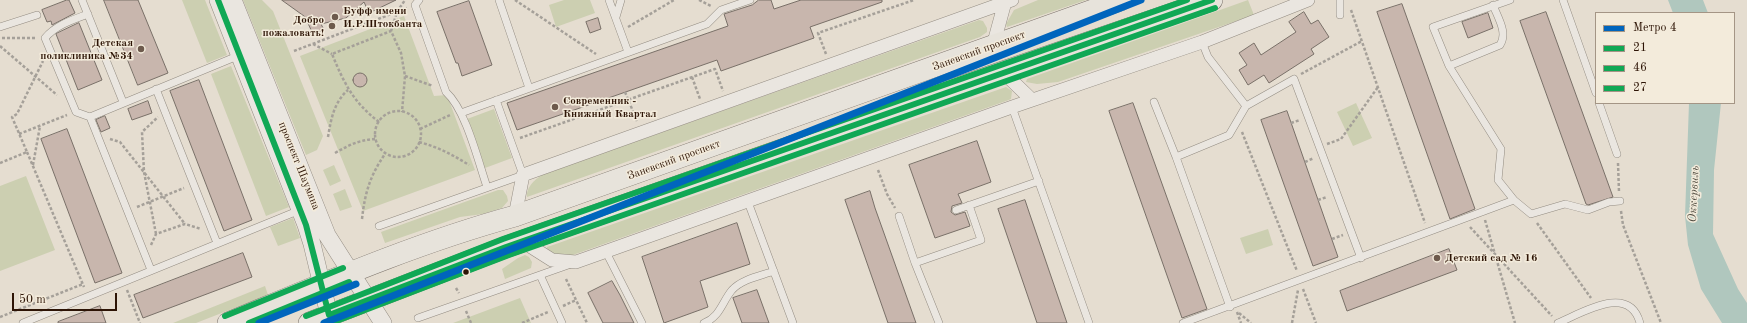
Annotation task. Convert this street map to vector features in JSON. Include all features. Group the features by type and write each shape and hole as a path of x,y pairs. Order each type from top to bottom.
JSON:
{"main road":[{"name":"Заневский проспект","path":"228,323 351,273 476,227 515,216 1121,0"},
{"path":"309,323 330,319 368,299 522,241 1212,0"}],"street":[{"name":"проспект Шаумяна","path":"218,0 312,244 330,319"},
{"name":"проспект Шаумяна","path":"233,0 327,235 383,323"},
{"path":"522,241 552,260 576,262 1012,107 1202,42 1308,0"},
{"path":"993,46 1009,1"},
{"path":"515,216 523,175 1009,1"},
{"path":"1003,72 1032,100"}],"lane":[{"path":"82,0 123,102"},
{"path":"499,0 529,88"},
{"path":"610,0 628,52"},
{"path":"616,17 621,0"},
{"path":"460,111 496,100 707,24 721,10 750,0"},
{"path":"1340,0 1340,15"},
{"path":"1510,0 1433,28 1448,66 1501,148 1498,180 1514,200 1531,214 1565,204 1588,210 1609,202 1620,202"},
{"path":"1563,0 1595,90"},
{"path":"417,2 445,90 453,98 460,111 487,188"},
{"path":"1448,66 1500,45 1503,40 1504,33 1493,5"},
{"path":"88,14 61,25 50,32 45,38 76,112 90,117 240,54"},
{"path":"0,27 37,15"},
{"path":"1202,42 1208,57 1246,106"},
{"path":"1176,157 1229,134 1246,106 1294,78 1361,258"},
{"path":"156,89 217,243"},
{"path":"379,226 523,175 496,100"},
{"path":"1154,102 1176,157 1230,307"},
{"path":"1600,104 1617,154"},
{"path":"1012,107 1089,323"},
{"path":"90,117 150,270"},
{"path":"956,210 1039,181"},
{"path":"1183,323 1230,307 1514,200"},
{"path":"748,202 793,323"},
{"path":"915,263 981,240 969,205"},
{"path":"23,323 300,210"},
{"path":"899,216 915,263 939,323"},
{"path":"606,252 642,323"},
{"path":"418,318 576,262"},
{"path":"704,323 709,321 719,312 732,291 741,282 774,271"},
{"path":"540,275 562,323"},
{"path":"1558,323 1609,302 1621,303 1632,307 1638,316 1640,323"}],"path":[{"path":"402,112 406,76 401,53 392,31 397,12 404,0"},
{"path":"515,0 605,61"},
{"path":"621,32 640,19 674,0"},
{"path":"826,55 818,33 914,0"},
{"path":"294,51 397,12 417,2"},
{"path":"1350,7 1428,232"},
{"path":"332,54 392,31"},
{"path":"0,38 45,38"},
{"path":"1294,78 1362,41"},
{"path":"313,44 332,54 348,90 366,112 379,122"},
{"path":"0,46 76,112 19,134"},
{"path":"519,139 715,68 723,92"},
{"path":"406,76 445,90"},
{"path":"36,77 17,114 12,117 88,297"},
{"path":"692,77 700,100"},
{"path":"1319,147 1341,139 1378,87"},
{"path":"328,137 335,108 342,95 348,90"},
{"path":"626,92 641,132"},
{"path":"146,258 156,234 144,172 142,132 164,110"},
{"path":"420,129 460,111"},
{"path":"402,112 414,118 420,129 419,142 411,153 405,156 398,157 385,154 375,139 376,127 379,122 389,113 402,112"},
{"path":"1237,121 1316,323"},
{"path":"33,165 40,126"},
{"path":"97,136 120,142 185,224 213,234"},
{"path":"335,153 353,143 362,140 375,139"},
{"path":"419,142 444,150 483,174"},
{"path":"0,163 27,152"},
{"path":"362,219 368,183 385,154"},
{"path":"1617,154 1623,226 1660,323"},
{"path":"878,170 887,194 899,216"},
{"path":"127,211 194,184"},
{"path":"1483,212 1515,323"},
{"path":"1531,214 1597,307"},
{"path":"1463,219 1558,323"},
{"path":"156,234 185,224"},
{"path":"566,279 587,323"},
{"path":"1292,323 1300,280"},
{"path":"124,283 140,323"},
{"path":"0,317 82,284"},
{"path":"1230,307 1251,323"},
{"path":"1237,312 1241,323"}],"shaded area":[{"path":"182,0 205,0 227,55 207,63"},
{"path":"243,0 262,0 273,11 323,136 317,150 306,155"},
{"path":"564,0 590,0 595,13 556,27 549,5"},
{"path":"1038,0 1086,0 1007,27 1006,24 1014,10"},
{"path":"1248,0 1254,15 1058,82 1037,84 1026,82 1027,79"},
{"path":"404,16 434,96 447,95 475,170 363,211 300,56"},
{"path":"979,20 983,21 987,28 987,32 980,37 527,197 528,190 532,183 544,174"},
{"path":"231,66 289,207 266,216 211,74"},
{"path":"1006,87 1012,91 1011,99 1006,101 570,256 558,256 547,250 547,247"},
{"path":"1356,103 1372,138 1353,146 1337,112"},
{"path":"494,109 512,158 485,168 467,119"},
{"path":"334,165 341,181 330,186 323,170"},
{"path":"26,176 55,250 0,271 0,186"},
{"path":"345,189 352,207 340,211 333,194"},
{"path":"498,190 503,190 507,196 508,201 502,208 483,214 460,217 385,243 381,232"},
{"path":"293,218 300,238 278,246 270,227"},
{"path":"1268,229 1273,245 1246,254 1240,238"},
{"path":"525,255 529,257 532,262 531,268 505,279 502,269"},
{"path":"265,286 268,295 196,323 173,323"},
{"path":"520,298 531,323 453,323"}],"water":[{"path":"1668,0 1703,0 1708,12 1673,12"},
{"name":"Оккервиль","path":"1689,104 1721,104 1714,170 1713,234 1738,289 1747,303 1747,323 1722,323 1701,289 1688,245 1685,216"}],"building":[{"path":"69,0 75,13 52,25 51,21 47,22 42,10"},
{"name":"Детская поликлиника №34","path":"104,0 138,0 168,73 138,85"},
{"name":"Буфф имени И.Р.Штокбанта","path":"282,0 396,0 369,13 364,2 346,18 321,24 324,30 313,34 305,17"},
{"path":"759,0 771,0 774,9 801,0 882,0 882,2 810,27 814,38 721,71 717,60 517,130 507,103 728,26 724,14 752,5"},
{"path":"469,1 492,65 462,76 437,12"},
{"path":"1402,4 1475,209 1450,219 1377,12"},
{"path":"1304,12 1311,24 1318,20 1329,37 1311,49 1314,54 1269,83 1264,75 1248,85 1239,70 1247,65 1239,53 1254,43 1261,55 1296,32 1289,22"},
{"path":"1546,12 1613,197 1588,205 1586,204 1520,21"},
{"path":"1488,13 1493,28 1468,38 1462,22"},
{"path":"598,18 601,29 590,33 586,22"},
{"path":"79,23 102,80 78,90 56,34"},
{"path":"360,73 365,75 367,80 365,85 360,87 355,85 353,80 355,75"},
{"path":"199,80 252,220 224,231 170,91"},
{"path":"148,101 152,113 132,120 128,109"},
{"path":"1133,103 1207,309 1182,318 1109,111"},
{"path":"1287,111 1338,257 1313,266 1261,120"},
{"path":"105,116 110,128 101,132 96,120"},
{"path":"67,129 122,273 95,283 41,139"},
{"path":"977,141 991,182 958,194 962,203 952,206 951,212 955,215 965,212 970,226 935,238 909,165"},
{"path":"870,191 916,323 888,323 845,200"},
{"path":"1025,200 1067,323 1037,323 998,209"},
{"path":"737,223 750,264 700,281 708,307 664,323 642,257"},
{"path":"1449,249 1457,270 1347,311 1340,291"},
{"path":"243,253 252,277 143,318 134,295"},
{"path":"612,281 634,323 603,323 588,293"},
{"path":"757,290 769,323 742,323 733,298"},
{"path":"100,306 106,323 58,323 58,322"}],"metro line":[{"name":"4","path":"324,323 1141,0"},
{"name":"4","path":"259,323 356,284"}],"transit line":[{"name":"21","path":"218,0 306,225 329,315 506,247 1212,0"},
{"name":"27","path":"306,316 503,239 1187,0"},
{"name":"46","path":"331,323 509,255 1215,8"},
{"name":"27","path":"225,316 343,268"},
{"name":"46","path":"249,323 349,282"}],"place":[{"name":"Буфф имени И.Р.Штокбанта","path":"335,17"},
{"name":"Добро пожаловать!","path":"332,26"},
{"name":"Детская поликлиника №34","path":"141,49"},
{"name":"Современник - Книжный Квартал","path":"555,107"},
{"name":"Детский сад № 16","path":"1437,258"}]}
